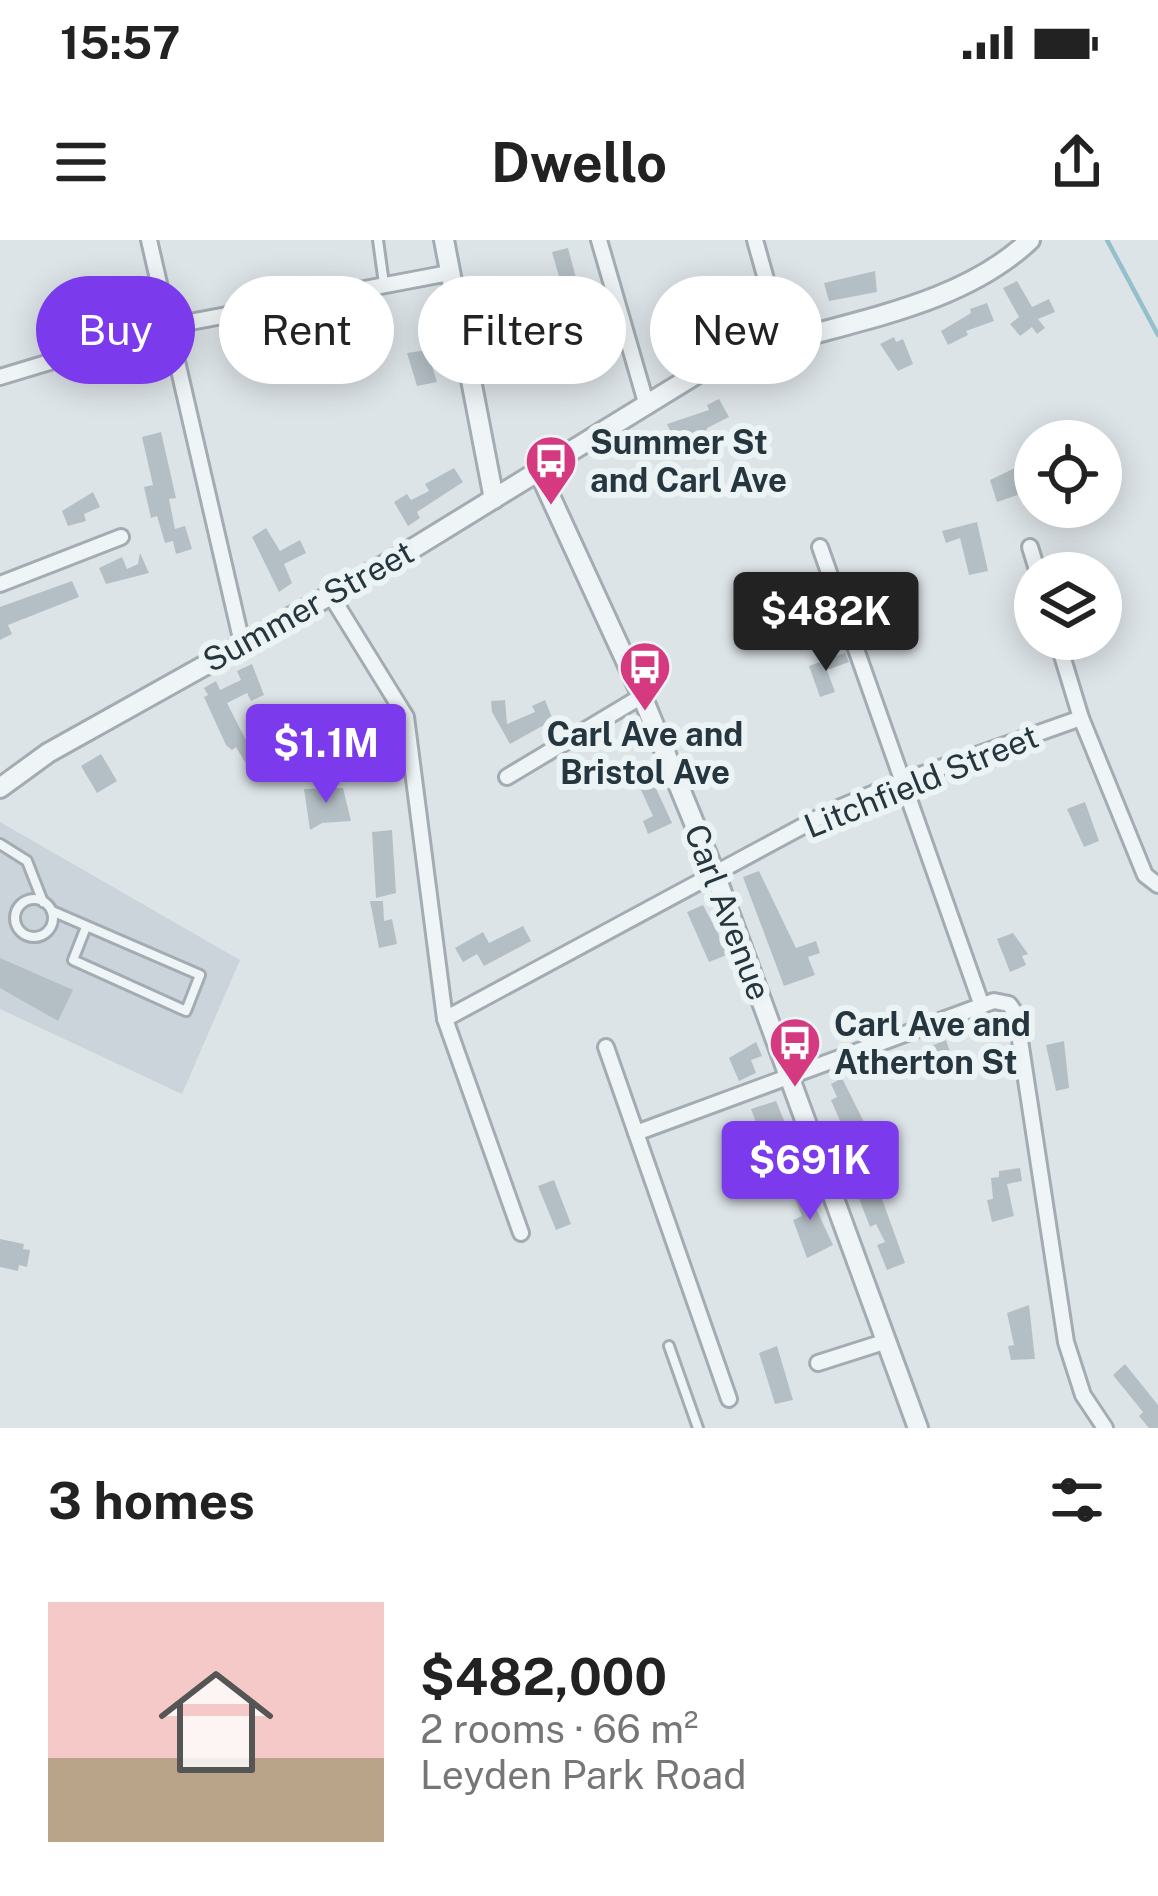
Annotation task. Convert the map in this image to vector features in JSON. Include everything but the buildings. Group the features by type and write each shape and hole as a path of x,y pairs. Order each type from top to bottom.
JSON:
{"street":[{"path":"148,240 157,276"},
{"path":"444,240 494,499"},
{"path":"599,240 647,406"},
{"path":"755,240 765,276"},
{"name":"Summer Street","path":"822,329 940,297 1006,262 1030,240"},
{"path":"394,282 449,272"},
{"path":"0,377 36,366"},
{"path":"183,384 242,643"},
{"name":"Summer Street","path":"0,788 47,753 494,499 681,384"},
{"name":"Carl Avenue","path":"539,472 642,696 715,874 918,1428"},
{"path":"0,584 121,537"},
{"path":"820,547 982,1006"},
{"path":"1030,548 1031,552"},
{"path":"330,594 406,717 445,1019 521,1233"},
{"path":"1063,660 1081,718 1145,875 1158,885"},
{"path":"507,777 642,696"},
{"name":"Litchfield Street","path":"445,1019 829,812 1081,718"},
{"path":"637,1133 982,1006 1000,1000 1012,1006 1066,1342 1083,1395 1105,1428"},
{"path":"606,1047 729,1399"},
{"path":"818,1364 887,1341"}],"lane":[{"path":"378,240 383,276"},
{"path":"0,844 26,861 52,911 200,975 186,1011 73,960 86,927"},
{"path":"44,902 31,899 20,905 15,917 18,929 34,938 46,934 53,923 52,911"},
{"path":"669,1346 698,1428"}],"shaded area":[{"path":"0,822 240,960 182,1094 0,1009"}],"waterway":[{"path":"1107,240 1158,335"}],"place":[{"name":"Summer St and Carl Ave","path":"551,507"},
{"name":"Carl Ave and Bristol Ave","path":"645,713"},
{"name":"Carl Ave and Atherton St","path":"795,1089"}]}
